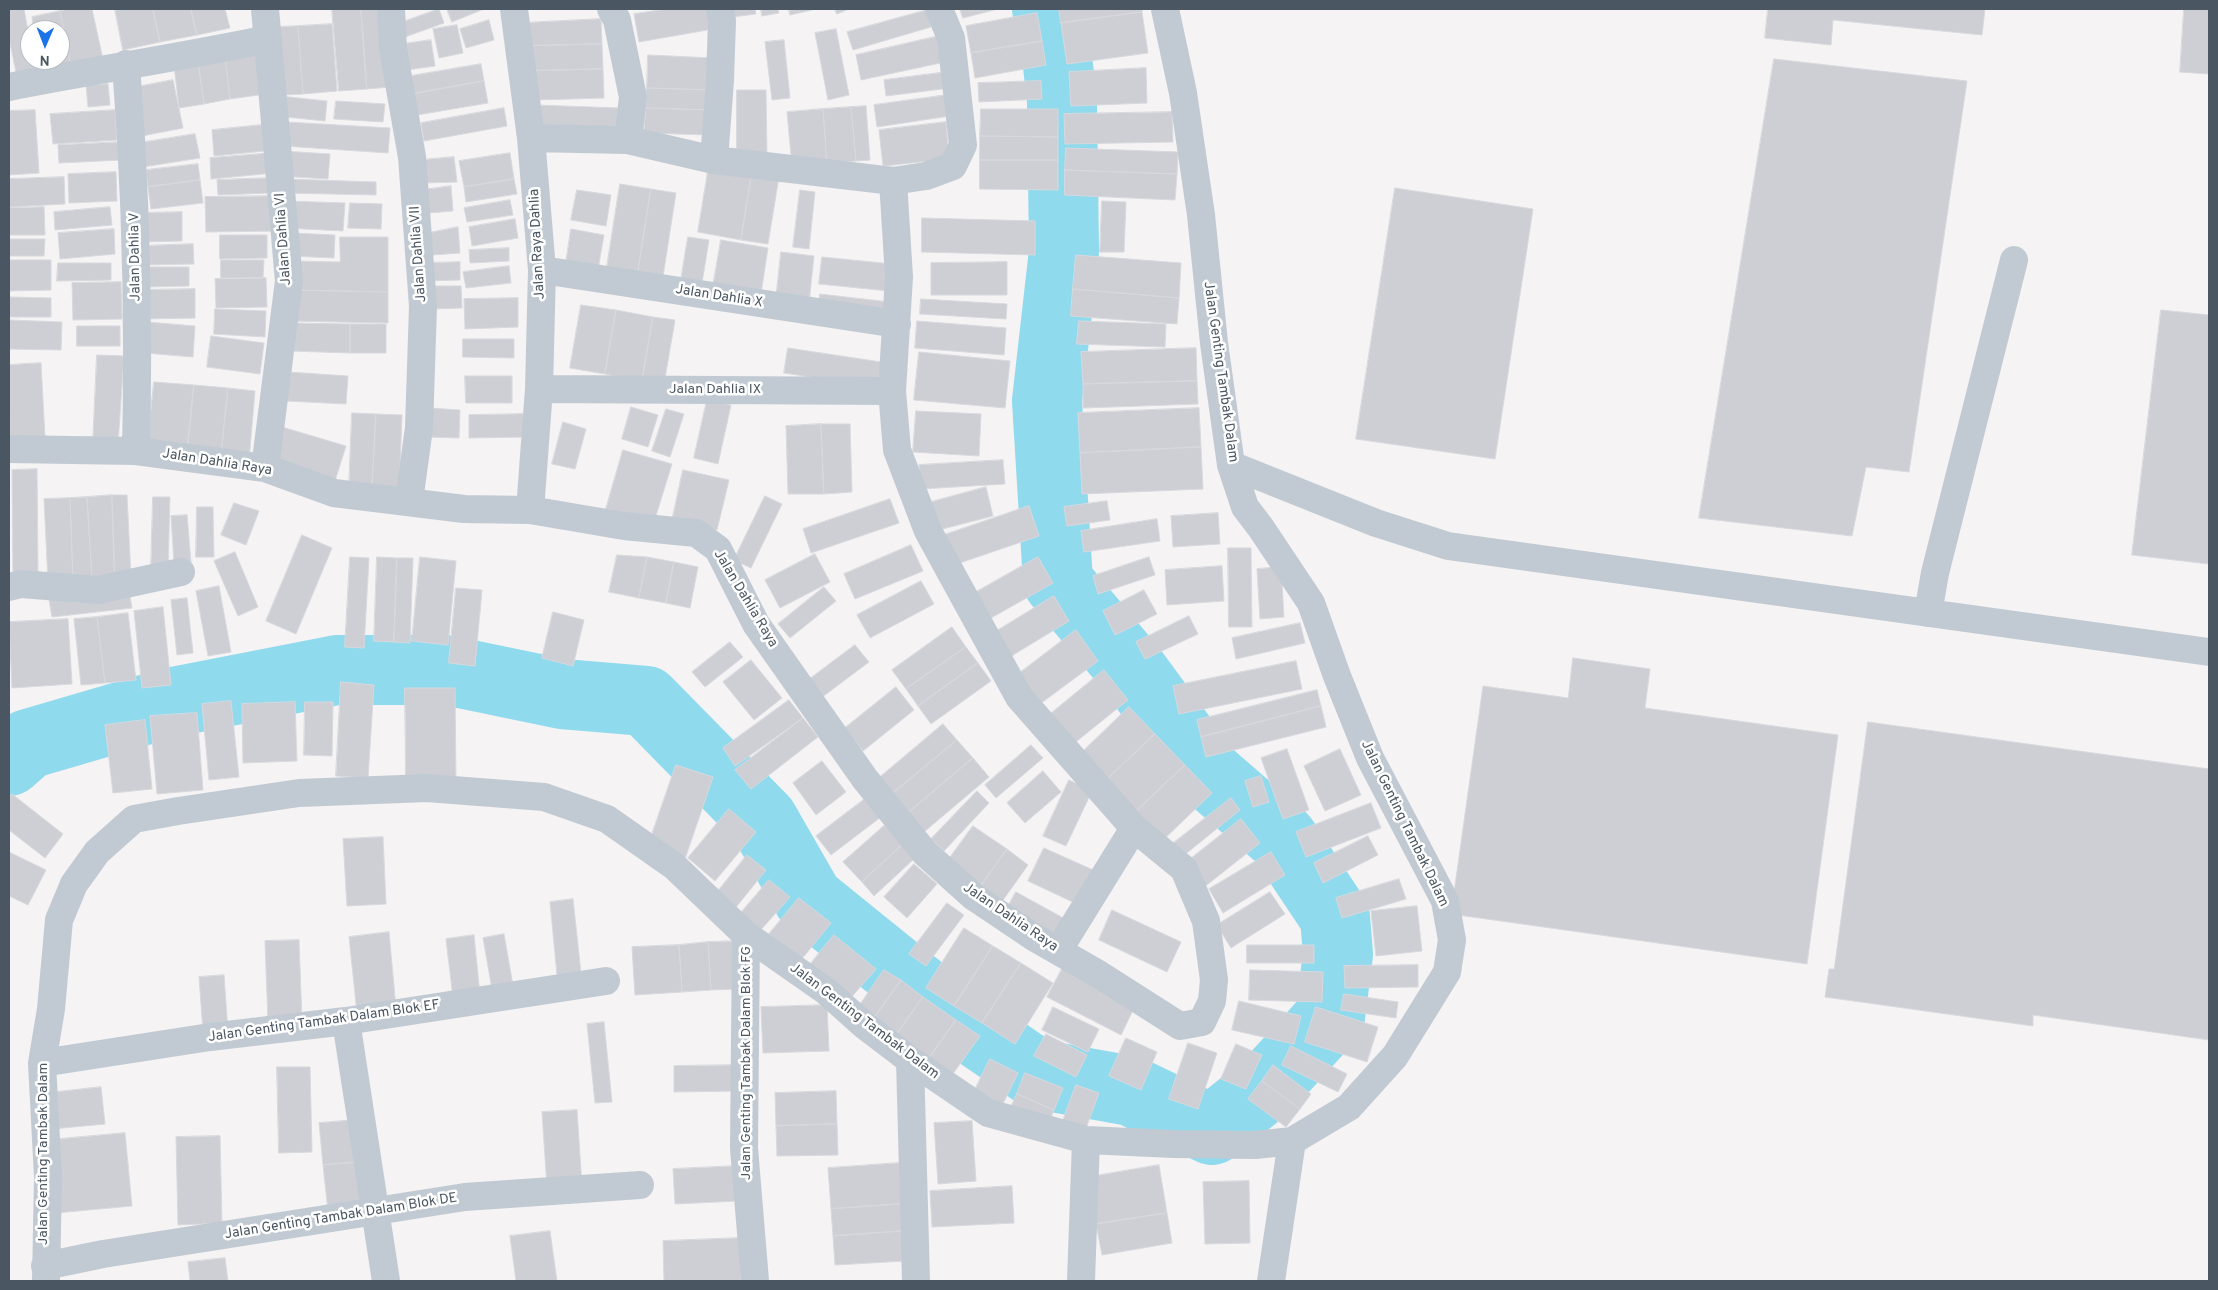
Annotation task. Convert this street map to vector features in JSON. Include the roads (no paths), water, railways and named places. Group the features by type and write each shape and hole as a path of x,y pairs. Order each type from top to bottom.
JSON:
{"street":[{"name":"Jalan Dahlia VI","path":"265,9 289,281 265,468"},
{"name":"Jalan Dahlia VII","path":"391,9 393,49 412,157 423,306 419,428 409,501"},
{"name":"Jalan Raya Dahlia","path":"514,9 531,138 542,270 539,389 530,510"},
{"path":"611,9 617,20 633,98 628,140"},
{"path":"714,160 720,80 722,21 720,9"},
{"path":"531,138 628,140 714,160 893,181 926,176 953,166 963,145 951,38 940,9"},
{"name":"Jalan Genting Tambak Dalam","path":"45,1273 48,1177 42,1063 51,1009 59,920 74,884 97,852 134,819 170,813 299,793 427,788 544,798 607,819 674,866 746,935 826,991 864,1025 910,1060 988,1113 1086,1140 1174,1144 1255,1144 1292,1141 1349,1107 1395,1056 1447,972 1452,940 1444,901 1370,758 1337,676 1311,603 1245,507 1232,464 1214,343 1201,215 1182,93 1165,9"},
{"path":"9,87 268,39"},
{"name":"Jalan Dahlia V","path":"126,64 134,168 138,365 136,451"},
{"name":"Jalan Dahlia Raya","path":"9,447 136,451 265,468 334,493 464,509 530,510 624,526 696,533 718,549 756,624 865,779 925,853 974,897 1180,1026 1202,1022 1212,1001 1214,980 1206,921 1184,869 1134,828 1019,697 928,531 897,450 892,391 899,276 893,181"},
{"path":"1928,613 1935,573 2014,260"},
{"name":"Jalan Dahlia X","path":"542,270 897,324"},
{"name":"Jalan Dahlia IX","path":"539,389 892,391"},
{"path":"1232,464 1376,523 1448,546 2209,652"},
{"path":"9,587 20,584 98,590 181,572"},
{"path":"1058,951 1134,828"},
{"name":"Jalan Genting Tambak Dalam Blok FG","path":"746,935 744,1148 755,1281"},
{"name":"Jalan Genting Tambak Dalam Blok EF","path":"42,1063 210,1037 346,1021 606,981"},
{"path":"346,1021 386,1281"},
{"path":"910,1060 916,1281"},
{"path":"1081,1281 1086,1140"},
{"path":"1270,1281 1292,1141"},
{"name":"Jalan Genting Tambak Dalam Blok DE","path":"45,1273 103,1254 465,1197 640,1186"}],"waterway":[{"path":"9,761 28,744 168,703 337,670 446,670 562,694 646,701 763,820 809,900 950,1014 1037,1074 1131,1091 1212,1130 1268,1085 1330,1017 1338,954 1335,917 1283,839 1209,775 1132,670 1058,582 1047,401 1064,251 1062,101 1053,22 1047,9"}]}
